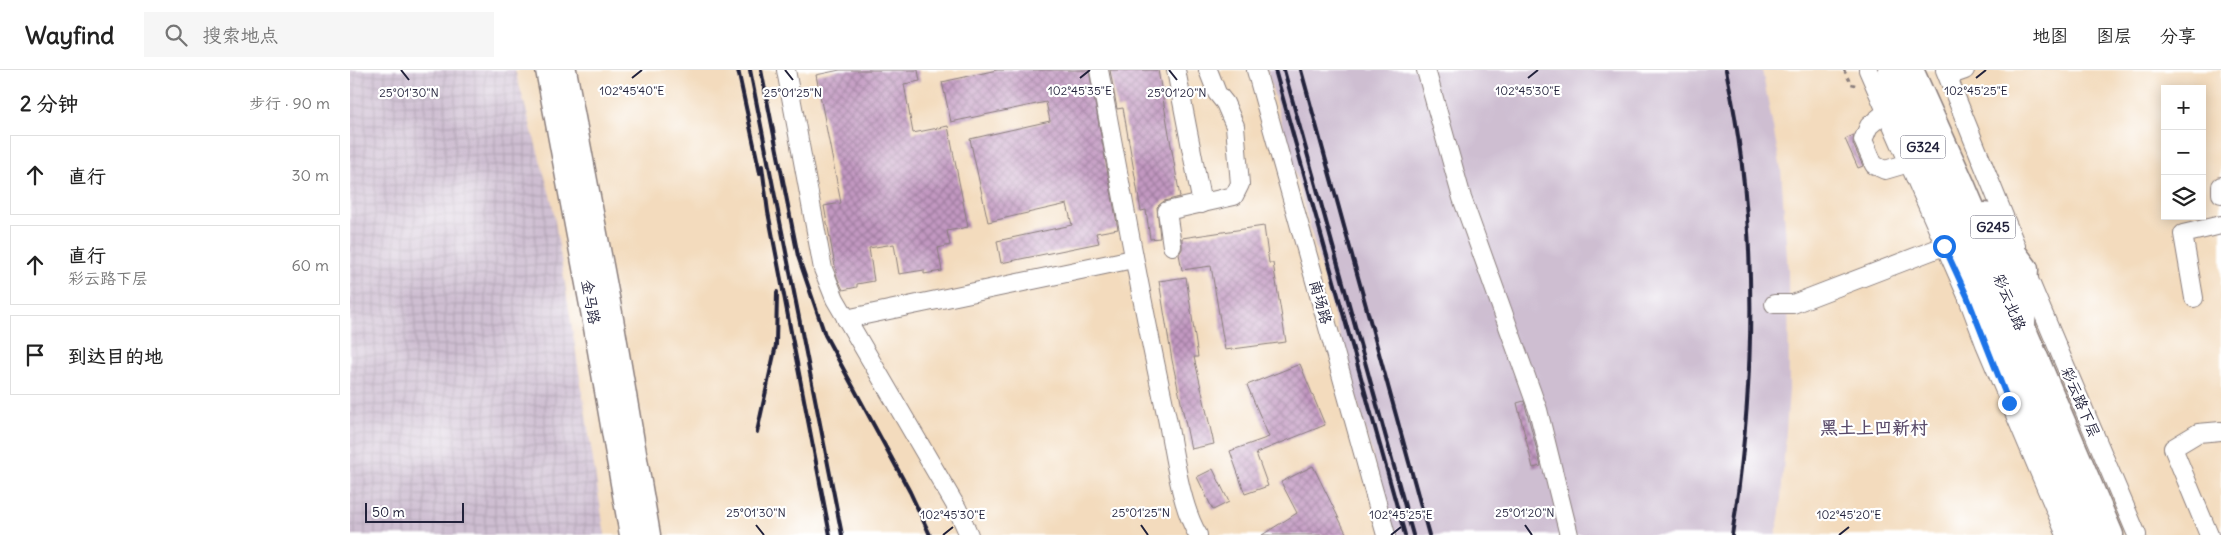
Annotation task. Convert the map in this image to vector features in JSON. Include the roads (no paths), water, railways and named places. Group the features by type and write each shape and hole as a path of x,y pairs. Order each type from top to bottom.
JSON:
{"highway":[{"name":"彩云北路","path":"1891,70 1950,236 2012,332 2110,535"},
{"name":"彩云北路","path":"1910,70 1962,186 2012,332 2088,535"},
{"name":"G245","path":"1962,186 2025,269"},
{"name":"G245","path":"1950,236 1967,296"},
{"path":"1967,296 2012,332 2025,269"}],"main road":[{"name":"金马路","path":"547,70 594,316 631,535"},
{"name":"金马路","path":"565,70 611,313 649,535"}],"street":[{"path":"786,70 823,269 835,299 957,508 969,535"},
{"path":"1099,70 1133,259 1186,505 1198,535"},
{"path":"1176,70 1202,204"},
{"path":"1172,246 1166,211 1234,196 1240,184 1235,126 1225,103 1216,93 1208,70"},
{"name":"南场路","path":"1256,70 1386,535"},
{"path":"1426,70 1462,198 1538,410 1569,535"},
{"path":"1774,304 1793,304 1950,236 1909,163 1868,70"},
{"path":"1946,73 1965,70"},
{"name":"彩云路下层","path":"1946,73 2025,269 2137,535"},
{"path":"1887,111 1868,126 1863,140 1874,165 1884,170 1909,163"},
{"path":"2221,186 2221,194"},
{"path":"2194,298 2183,234 2221,226"},
{"path":"846,319 1133,259"},
{"name":"G245","path":"1967,296 1992,361 2066,535"},
{"path":"2209,535 2173,448 2198,433 2221,431"}],"railway":[{"path":"738,70 760,173"},
{"path":"750,70 842,535"},
{"path":"761,70 798,256 825,335 910,492 930,535"},
{"path":"1275,70 1405,535"},
{"path":"1284,70 1413,535"},
{"path":"1301,70 1429,535"},
{"path":"1726,70 1737,128 1744,186 1749,244 1750,302 1746,419 1732,535"},
{"path":"762,166 768,212 830,535"},
{"path":"757,432 776,345 777,292"}],"district":[{"name":"黑土上凹新村","path":"1874,427"}]}
